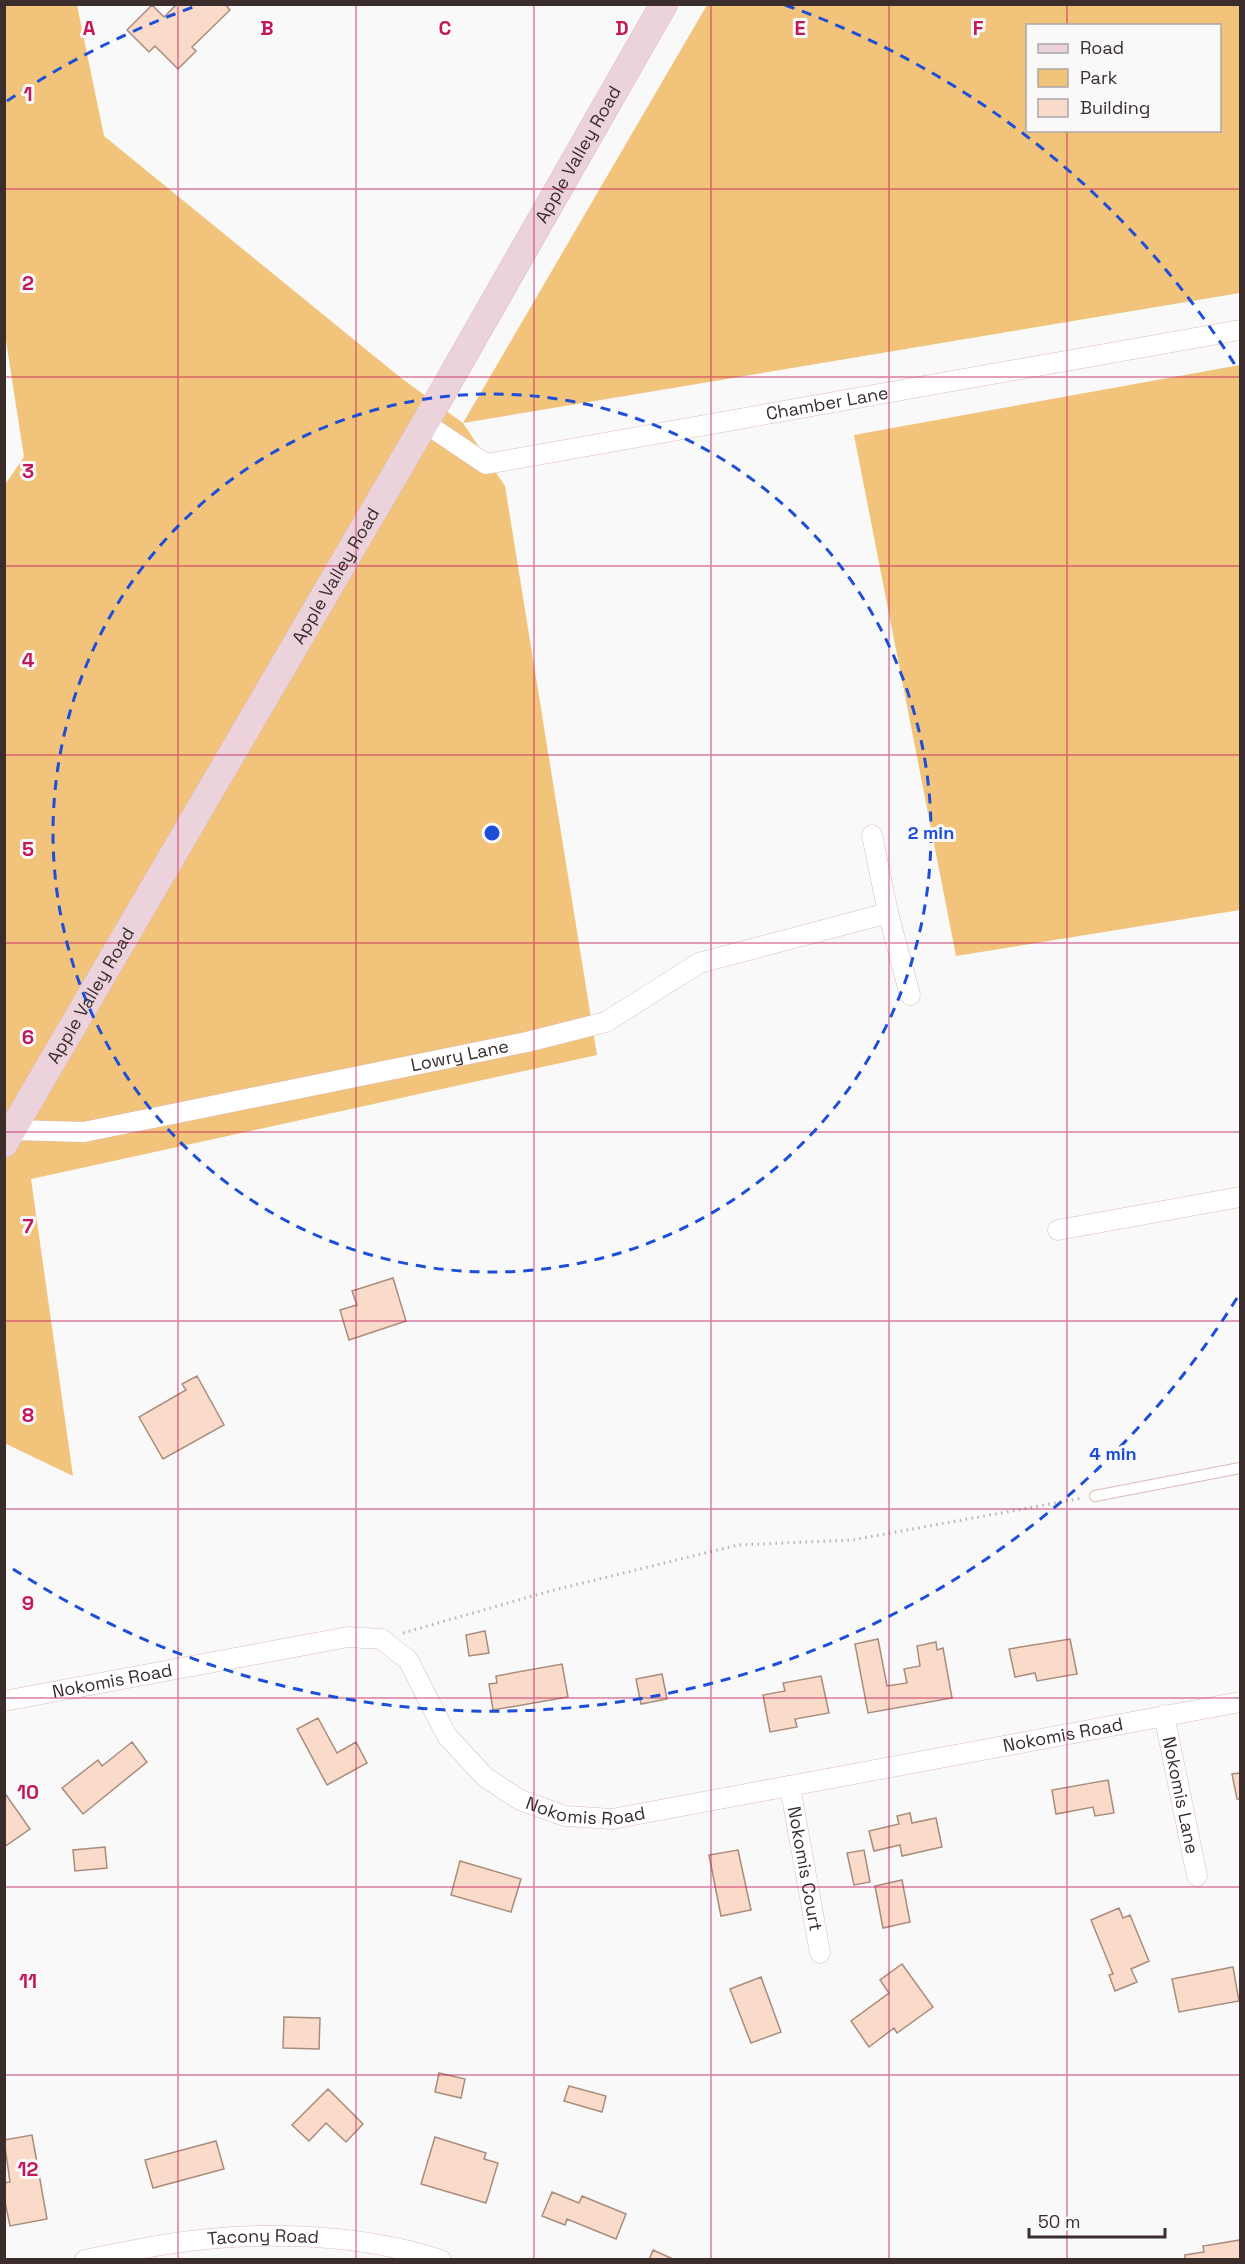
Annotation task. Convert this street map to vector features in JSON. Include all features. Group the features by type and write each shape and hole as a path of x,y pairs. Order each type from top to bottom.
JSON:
{"main road":[{"name":"Apple Valley Road","path":"7,1133 425,423 664,4"}],"street":[{"name":"Chamber Lane","path":"425,423 486,464 1240,330"},
{"path":"872,835 888,913 909,995"},
{"name":"Lowry Lane","path":"7,1133 84,1132 526,1042 606,1022 699,963 888,913"},
{"path":"1059,1230 1240,1197"},
{"name":"Nokomis Road","path":"4,1701 348,1637 381,1640 408,1660 447,1736 485,1777 520,1800 565,1816 612,1819 1240,1702"},
{"name":"Nokomis Lane","path":"1164,1715 1197,1876"},
{"name":"Nokomis Court","path":"790,1786 820,1953"},
{"name":"Tacony Road","path":"86,2259 164,2244 244,2236 332,2238 410,2250 441,2259"}],"lane":[{"path":"1095,1496 1240,1468"}],"path":[{"path":"381,1640 550,1592 738,1545 852,1540 1095,1496"}],"green space":[{"path":"4,5 77,5 104,136 401,378 463,423 505,486 597,1055 31,1179 73,1476 4,1443 4,486 24,457 5,334"},
{"path":"707,5 1240,5 1240,293 463,423"},
{"path":"1240,365 1240,910 956,956 854,435"}],"building":[{"path":"177,4 225,4 230,10 192,47 196,51 178,69 155,46 149,52 127,30 152,5 164,17"},
{"path":"393,1278 406,1321 349,1340 340,1310 357,1305 352,1291"},
{"path":"197,1376 224,1425 163,1459 139,1417 186,1390 182,1384"},
{"path":"485,1631 489,1653 469,1656 466,1635"},
{"path":"878,1639 887,1686 907,1683 904,1669 920,1666 917,1646 936,1642 937,1650 943,1648 952,1698 868,1713 855,1644"},
{"path":"1070,1639 1077,1674 1037,1681 1035,1673 1015,1677 1009,1649"},
{"path":"562,1664 568,1697 493,1710 489,1684 497,1683 496,1676"},
{"path":"662,1674 667,1699 641,1704 636,1679"},
{"path":"821,1676 829,1713 795,1719 797,1727 770,1732 763,1695 785,1691 783,1683"},
{"path":"318,1718 337,1753 356,1742 367,1763 327,1785 297,1729"},
{"path":"132,1742 147,1762 83,1814 62,1788 98,1760 102,1766"},
{"path":"1240,1773 1240,1799 1237,1799 1232,1774"},
{"path":"1108,1780 1114,1813 1095,1816 1093,1807 1056,1814 1052,1790"},
{"path":"4,1792 30,1829 4,1847"},
{"path":"910,1813 912,1823 936,1818 942,1847 902,1856 900,1845 874,1851 869,1831 899,1824 897,1816"},
{"path":"105,1847 107,1868 75,1871 73,1850"},
{"path":"738,1850 751,1910 721,1916 709,1855"},
{"path":"864,1850 870,1882 854,1885 847,1853"},
{"path":"460,1861 521,1879 511,1912 451,1895"},
{"path":"902,1880 910,1922 883,1928 875,1886"},
{"path":"1119,1908 1123,1918 1130,1915 1149,1961 1131,1969 1137,1982 1115,1991 1109,1975 1113,1974 1091,1920"},
{"path":"902,1964 933,2007 897,2033 894,2028 869,2047 851,2021 889,1993 880,1980"},
{"path":"1233,1967 1239,2001 1179,2012 1172,1979"},
{"path":"761,1977 781,2032 751,2043 730,1989"},
{"path":"284,2017 320,2018 319,2049 283,2048"},
{"path":"439,2073 465,2079 461,2098 435,2092"},
{"path":"569,2086 606,2096 602,2112 564,2101"},
{"path":"328,2089 363,2124 346,2142 326,2123 309,2141 292,2125"},
{"path":"32,2135 47,2219 10,2226 4,2197 4,2183 10,2182 4,2140"},
{"path":"435,2137 486,2153 484,2159 498,2163 486,2203 421,2184"},
{"path":"216,2141 224,2169 153,2188 145,2160"},
{"path":"552,2192 579,2203 582,2196 626,2214 616,2239 567,2219 565,2225 542,2216"},
{"path":"1240,2240 1240,2260 1185,2260 1185,2255 1204,2252 1203,2246"},
{"path":"653,2250 675,2260 649,2260"}]}
